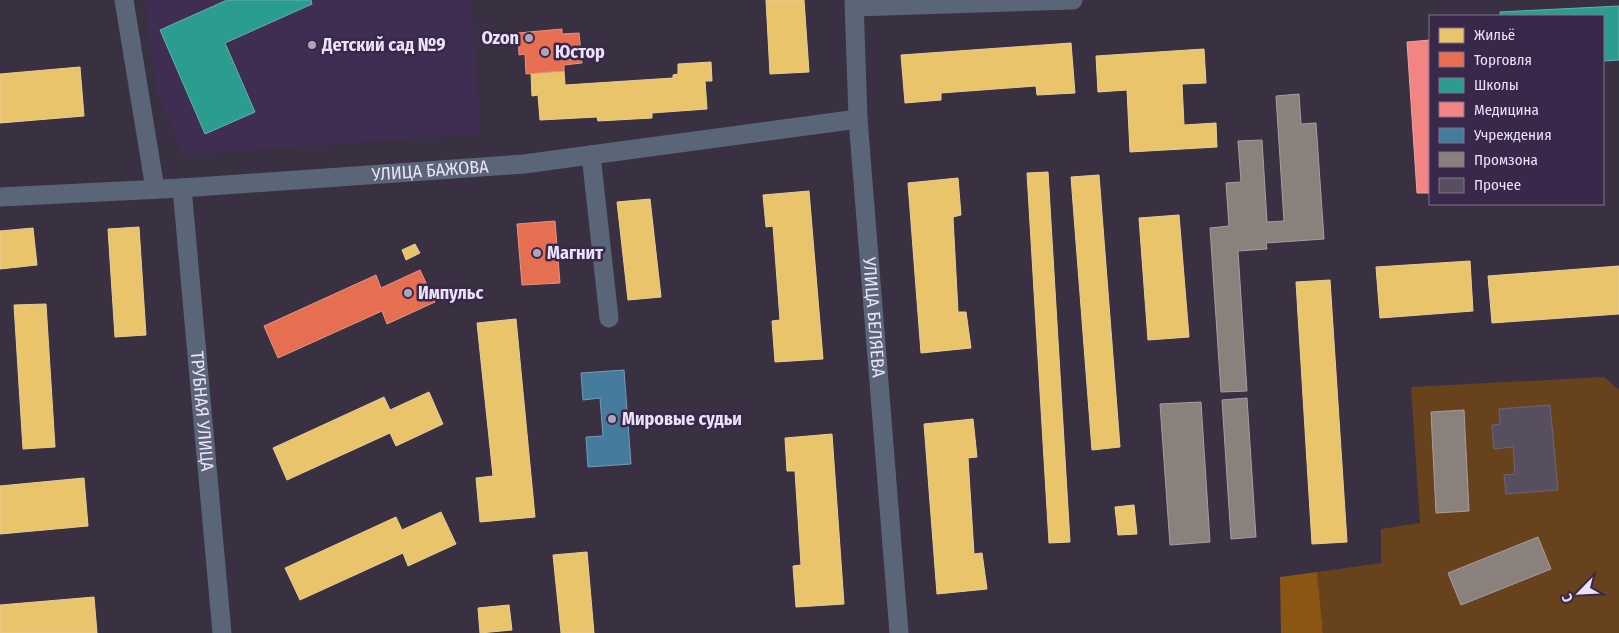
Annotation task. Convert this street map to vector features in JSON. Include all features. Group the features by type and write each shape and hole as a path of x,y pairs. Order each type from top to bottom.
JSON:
{"street":[{"path":"124,0 155,189"},
{"path":"855,3 1072,0"},
{"name":"УЛИЦА БЕЛЯЕВА","path":"855,3 858,119 899,633"},
{"name":"УЛИЦА БАЖОВА","path":"0,197 182,188 448,171 524,164 858,119"},
{"path":"591,155 609,318"},
{"name":"ТРУБНАЯ УЛИЦА","path":"182,188 222,633"}],"shaded area":[{"name":"Детский сад №9","path":"145,0 471,0 481,134 183,155 156,90"},
{"path":"1604,377 1619,390 1619,633 1323,633 1317,572 1381,563 1381,529 1420,523 1411,387"},
{"path":"1317,572 1323,633 1281,633 1280,577"}],"building: Жильё":[{"path":"766,0 804,0 809,72 770,74"},
{"path":"1071,43 1075,93 1037,95 1036,86 941,93 941,100 905,103 901,55"},
{"path":"1204,49 1206,83 1182,84 1184,125 1216,123 1217,147 1130,152 1127,90 1098,92 1096,56"},
{"path":"711,62 712,81 705,81 707,109 652,113 652,118 598,121 597,117 540,120 538,95 532,96 531,73 564,71 565,85 673,78 673,75 678,74 678,64"},
{"path":"80,67 84,116 0,123 0,74"},
{"path":"1048,172 1070,542 1049,543 1027,173"},
{"path":"1099,175 1120,447 1092,450 1071,177"},
{"path":"958,178 961,215 953,217 958,312 966,312 971,348 921,353 908,183"},
{"path":"809,191 823,359 775,362 772,321 780,320 773,226 766,227 763,195"},
{"path":"650,199 661,297 628,300 617,202"},
{"path":"1179,215 1189,337 1148,340 1139,218"},
{"path":"139,227 146,335 115,337 108,229"},
{"path":"33,228 37,265 0,269 0,231"},
{"path":"415,244 420,253 406,260 402,250"},
{"path":"1470,261 1473,311 1380,318 1376,267"},
{"path":"1619,266 1619,314 1492,323 1488,276"},
{"path":"1330,280 1347,542 1312,544 1296,282"},
{"path":"46,304 55,447 23,449 14,305"},
{"path":"516,319 535,517 480,522 476,478 493,476 477,323"},
{"path":"429,392 443,424 396,446 390,433 287,480 273,448 384,397 390,410"},
{"path":"973,419 977,457 968,458 974,554 982,553 987,589 937,594 924,424"},
{"path":"832,434 844,604 796,607 793,566 801,565 795,471 787,471 785,438"},
{"path":"84,478 88,526 0,534 0,486"},
{"path":"1134,505 1137,534 1118,535 1115,507"},
{"path":"441,512 456,544 408,566 403,553 300,600 285,568 396,517 402,530"},
{"path":"587,552 594,633 561,633 553,555"},
{"path":"94,597 97,633 0,633 0,605"},
{"path":"509,605 512,630 480,633 478,608"}],"building: Торговля":[{"path":"562,29 562,34 579,33 582,63 564,65 564,71 526,74 525,54 519,55 518,33"},
{"path":"555,221 560,283 522,285 517,224"},
{"path":"420,270 435,302 387,324 382,311 278,358 264,326 376,275 381,288"}],"building: Школы":[{"path":"227,0 311,0 312,4 225,43 255,112 205,134 160,30"},
{"path":"1619,6 1619,60 1604,61 1604,15 1500,15 1500,12"}],"building: Медицина":[{"path":"1429,40 1429,193 1417,193 1407,42"}],"building: Учреждения":[{"path":"624,370 631,464 588,467 586,437 603,436 600,398 583,400 581,373"}],"building: Промзона":[{"path":"1299,94 1301,124 1316,123 1324,239 1266,243 1267,249 1238,251 1247,391 1221,392 1210,228 1229,226 1226,183 1241,182 1238,141 1262,140 1267,222 1284,221 1276,96"},
{"path":"1247,398 1256,537 1231,539 1222,400"},
{"path":"1201,402 1210,542 1170,545 1160,404"},
{"path":"1464,410 1469,511 1436,513 1431,412"},
{"path":"1538,537 1551,569 1461,605 1448,573"}],"building: Прочее":[{"path":"1550,405 1558,490 1506,494 1504,475 1515,474 1513,447 1494,449 1492,425 1500,424 1499,409"}],"place":[{"name":"Ozon","path":"529,38"},
{"name":"Детский сад №9","path":"312,45"},
{"name":"Юстор","path":"545,52"},
{"name":"Магнит","path":"537,253"},
{"name":"Импульс","path":"408,293"},
{"name":"Мировые судьи","path":"612,419"}]}
